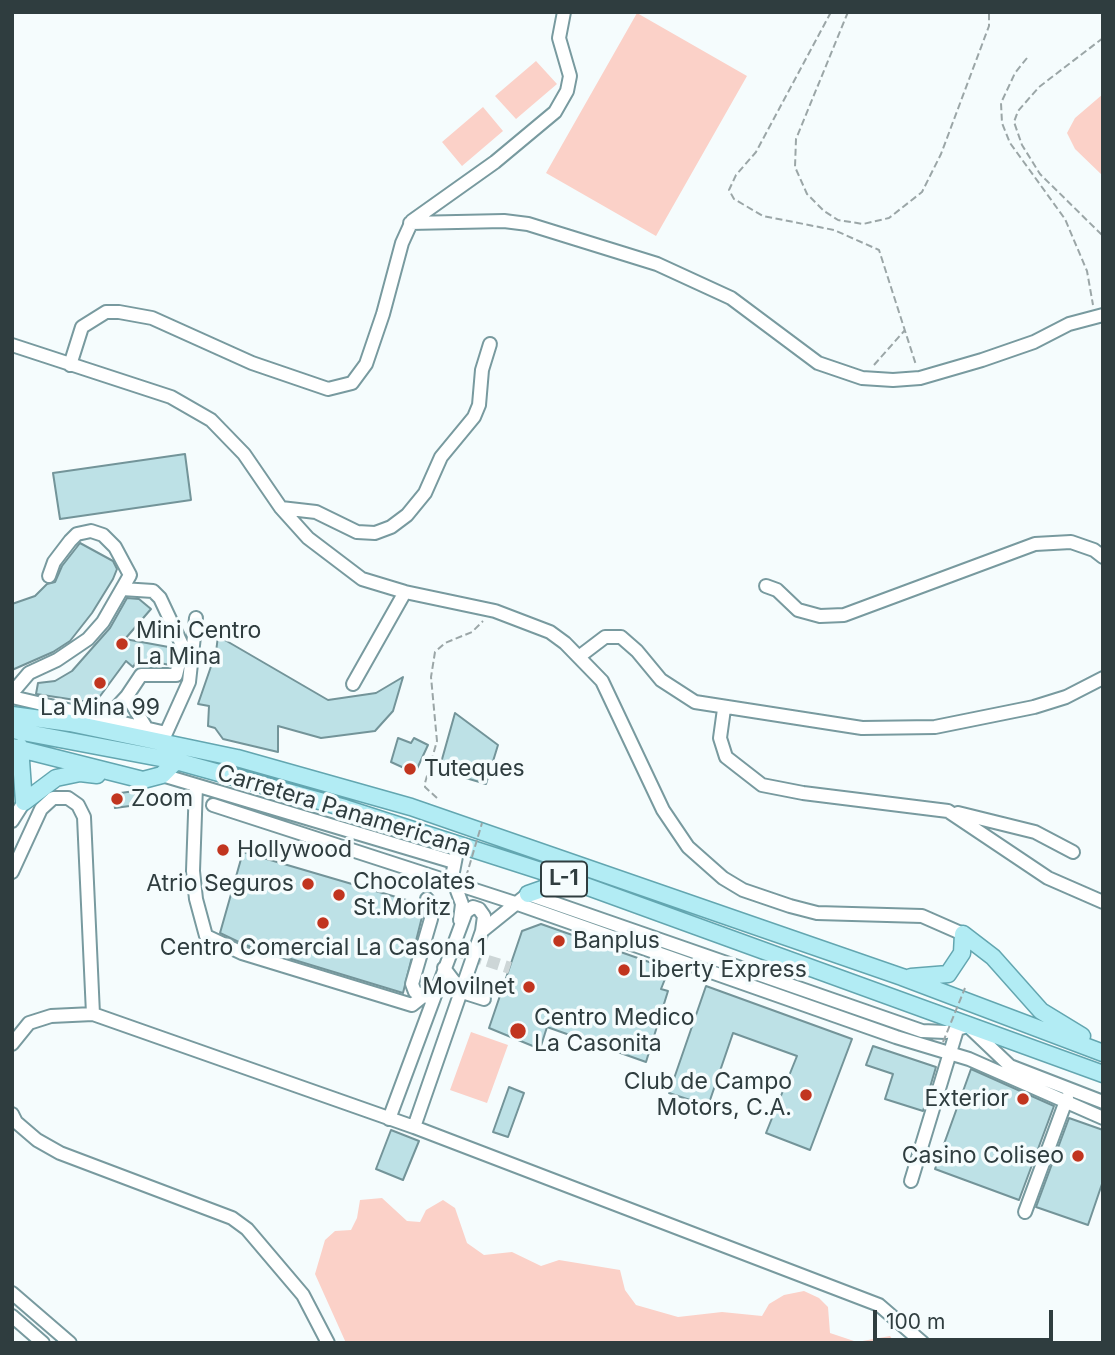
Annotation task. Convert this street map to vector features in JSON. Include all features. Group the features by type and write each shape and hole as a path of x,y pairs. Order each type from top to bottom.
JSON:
{"main road":[{"name":"Carretera Panamericana","path":"12,715 69,723 237,758 411,807 902,977 1103,1053"},
{"name":"Carretera Panamericana","path":"12,730 176,761 345,808 569,880 961,1026 1103,1074"},
{"path":"166,733 237,758"},
{"path":"143,780 16,747 24,802 56,778 80,773 143,780 162,775 176,761"},
{"path":"522,898 547,885 569,880"},
{"path":"962,934 993,957 1041,1011 1103,1046"},
{"name":"L-1","path":"902,977 948,974 962,953 962,934"}],"street":[{"path":"70,365 82,327 106,312 119,312 152,318 252,363 328,389 340,388 360,376 383,314 410,223 426,208 495,162 555,112 568,91 570,76 559,38 564,12"},
{"path":"410,223 504,221 528,224 657,264 731,299 818,363 862,377 893,380 920,378 982,360 1103,314"},
{"path":"281,508 316,512 357,532 374,533 391,527 407,515 425,493 441,457 474,417 479,405 482,370 490,344"},
{"path":"12,345 171,397 211,420 244,454 281,508 308,538 362,579 404,592 495,611 550,632 580,656 602,681 663,810 688,847 723,878 743,890 790,906 830,914 922,916 962,934"},
{"path":"49,576 54,562 70,541 77,534 90,531 103,535 124,560 130,575 120,584 103,622 88,639 57,660 29,674 12,695 166,733 189,682 196,618"},
{"path":"766,586 777,590 798,611 821,616 844,615 1034,544 1071,542 1094,550 1103,557"},
{"path":"106,720 141,675 176,675 183,647 160,598 153,591 120,584"},
{"path":"353,684 404,592"},
{"path":"580,656 590,645 606,637 621,637 637,651 661,680 695,702 724,709 862,728 935,727 1034,707 1066,697 1103,678"},
{"path":"127,696 147,729"},
{"path":"724,709 720,738 726,757 762,785 803,793 948,811 1035,832 1073,852"},
{"path":"162,775 454,862"},
{"path":"196,786 195,899 206,936 216,944 412,1005 429,1000"},
{"path":"12,872 41,809 53,798 68,798 79,805 84,817 93,1014"},
{"path":"12,821 24,802"},
{"path":"213,805 695,952 922,1031 947,1032 961,1026"},
{"path":"948,811 1048,878 1103,902"},
{"path":"458,846 454,862 460,880 462,904 459,929"},
{"path":"482,931 522,898"},
{"path":"522,898 896,1037 946,1047 1067,1097 1103,1102"},
{"path":"427,899 433,906 431,919 412,984 413,989 447,1014 453,1011"},
{"path":"389,1119 429,1000 466,912 472,908 479,909 484,916 482,931 414,1127"},
{"path":"695,952 701,927"},
{"path":"444,968 463,992 484,999"},
{"path":"12,1044 29,1023 51,1016 93,1014 414,1127 879,1305 923,1343"},
{"path":"911,1181 946,1047 961,1026"},
{"path":"961,1026 1010,1066 1103,1118"},
{"path":"1025,1212 1067,1097"},
{"path":"12,1114 16,1122 37,1140 60,1153 232,1218 247,1229 303,1295 328,1343"},
{"path":"12,1293 70,1343"},
{"path":"12,1316 43,1343"}],"path":[{"path":"831,12 755,152 736,175 729,190 745,207 763,216 834,230 879,250 920,378"},
{"path":"848,12 796,139 794,155 799,180 807,194 838,220 863,225 888,218 922,192 946,141 989,26 989,12"},
{"path":"1103,38 1039,87 1018,111 1014,122 1022,145 1040,174 1103,236"},
{"path":"1027,58 1015,73 1001,103 1002,123 1010,143 1065,219 1077,243 1093,302 1088,319"},
{"path":"834,230 838,220"},
{"path":"862,377 906,329"},
{"path":"437,798 425,787 437,741 431,677 435,652 445,643 472,632 495,611"},
{"path":"460,880 482,823"},
{"path":"946,1047 965,988"}],"shaded area":[{"path":"637,13 747,76 656,236 546,173"},
{"path":"536,61 557,84 516,119 495,96"},
{"path":"1103,94 1103,176 1075,149 1067,133 1075,118"},
{"path":"483,107 503,131 462,166 442,142"},
{"path":"471,1032 508,1045 487,1103 450,1090"},
{"path":"382,1198 407,1221 420,1222 426,1210 443,1200 455,1208 467,1243 484,1255 512,1252 541,1266 559,1260 620,1270 625,1290 636,1305 678,1317 722,1312 762,1316 769,1304 784,1295 804,1291 819,1298 828,1307 830,1333 857,1342 890,1336 895,1343 346,1343 315,1274 325,1240 335,1231 351,1230 357,1218 360,1200"}],"building":[{"path":"185,454 191,500 60,519 53,473"},
{"path":"80,543 113,561 117,569 113,579 92,613 70,641 53,652 12,670 12,604 35,596 47,584 55,582 62,566"},
{"name":"Mini Centro La Mina","path":"127,598 139,599 151,609 125,639 174,648 170,665 138,659 133,667 126,661 95,703 36,694 38,683 55,681 72,671 110,628"},
{"path":"218,636 328,700 376,693 403,677 393,711 375,731 321,738 278,726 278,752 223,739 215,728 208,726 209,706 198,704 216,652"},
{"path":"455,713 498,745 486,784 439,770"},
{"path":"398,738 411,743 414,738 428,745 415,773 391,762"},
{"path":"135,791 137,805 115,808 113,794"},
{"name":"Centro Comercial La Casona 1","path":"243,852 420,904 424,909 403,993 245,945 220,933"},
{"path":"541,924 669,969 661,989 668,991 646,1062 547,1027 540,1049 489,1028 522,931"},
{"path":"706,986 852,1039 810,1150 766,1133 797,1056 733,1033 708,1106 669,1093"},
{"path":"873,1046 936,1067 923,1111 885,1099 893,1074 866,1065"},
{"path":"971,1069 1054,1106 1019,1200 935,1169"},
{"path":"509,1087 524,1093 508,1137 493,1132"},
{"name":"Casino Coliseo","path":"1069,1118 1103,1130 1103,1181 1088,1225 1036,1207"},
{"path":"391,1130 419,1141 403,1180 376,1169"}],"tunnel":[{"path":"419,939 510,968"}],"place":[{"name":"Mini Centro La Mina","path":"122,644"},
{"name":"La Mina 99","path":"100,683"},
{"name":"Tuteques","path":"410,769"},
{"name":"Zoom","path":"117,799"},
{"name":"Hollywood","path":"223,850"},
{"name":"Atrio Seguros","path":"308,884"},
{"name":"Chocolates St.Moritz","path":"339,895"},
{"name":"Centro Comercial La Casona 1","path":"323,923"},
{"name":"Banplus","path":"559,941"},
{"name":"Liberty Express","path":"624,970"},
{"name":"Movilnet","path":"529,987"},
{"name":"Centro Medico La Casonita","path":"518,1031"},
{"name":"Club de Campo Motors, C.A.","path":"806,1095"},
{"name":"Exterior","path":"1023,1099"},
{"name":"Casino Coliseo","path":"1078,1156"}]}
